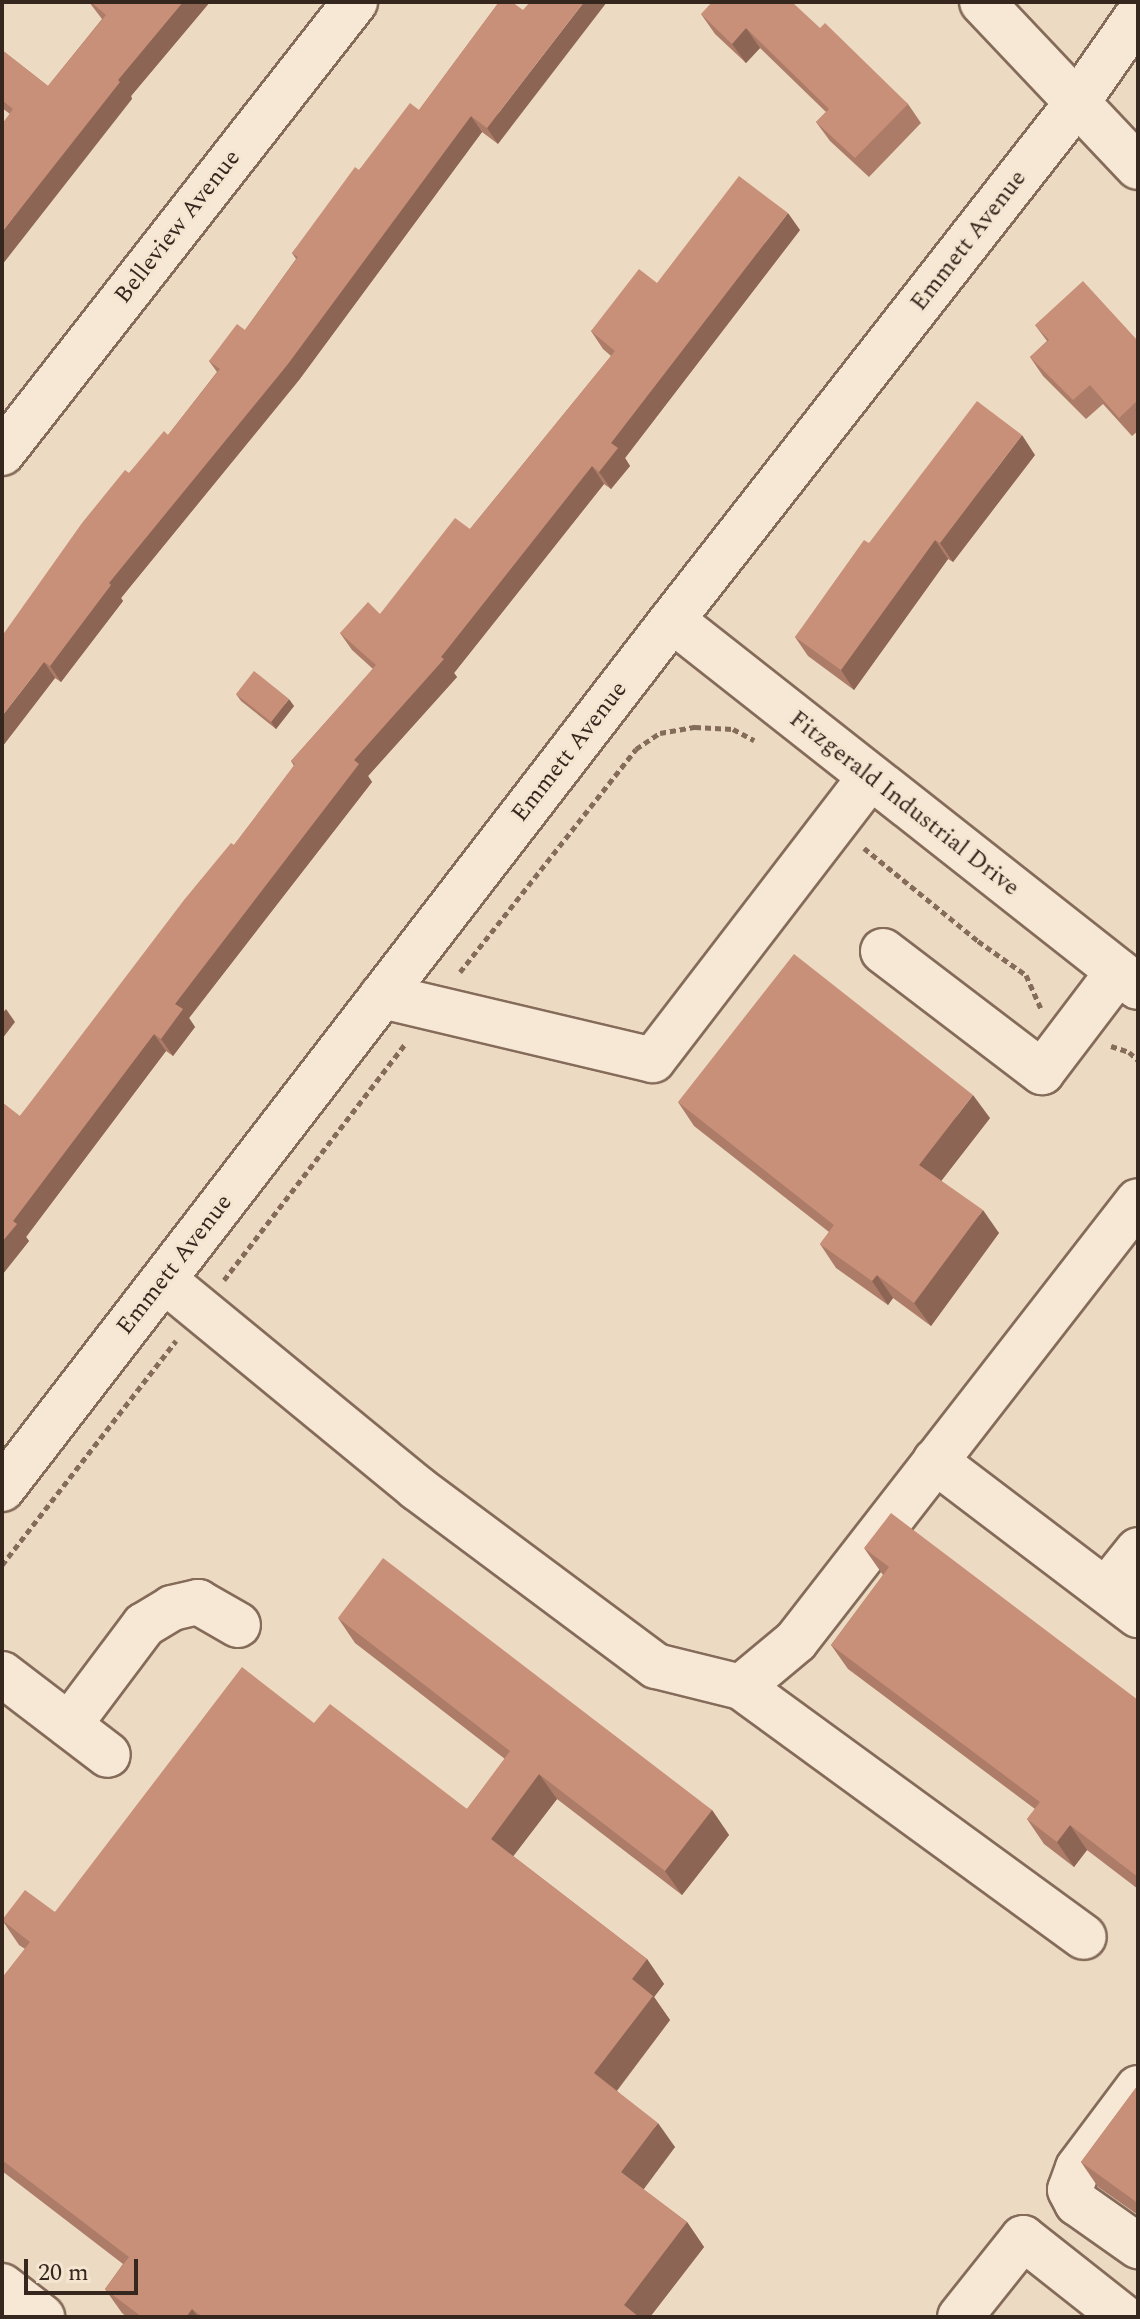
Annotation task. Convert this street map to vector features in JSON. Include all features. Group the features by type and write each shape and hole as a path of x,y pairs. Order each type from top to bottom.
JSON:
{"street":[{"name":"Belleview Avenue","path":"2,453 355,2"},
{"path":"982,2 1138,167"},
{"name":"Emmett Avenue","path":"2,1489 672,620 1076,104 1138,15"},
{"name":"Fitzgerald Industrial Drive","path":"672,620 1128,980"},
{"path":"382,996 653,1060 870,777"},
{"path":"883,951 1042,1072 1128,980"},
{"path":"741,1687 796,1641 1137,1205"},
{"path":"164,1280 417,1488 656,1666 741,1687 1084,1937"},
{"path":"935,1461 1122,1603 1138,1550"},
{"path":"69,1725 144,1625 172,1608 198,1602 238,1625"},
{"path":"2,1674 108,1755"},
{"path":"1138,2088 1078,2168 1070,2190 1077,2203 1138,2246"},
{"path":"960,2317 1023,2238 1103,2311"},
{"path":"2,2286 42,2317"}],"building":[{"path":"91,2 183,2 118,80 120,82 2,232 2,124 13,109 2,100 2,50 48,86 106,15"},
{"path":"499,2 512,2 523,10 530,2 584,2 487,128 471,116 288,364 109,583 111,585 50,666 44,662 2,716 2,636 82,523 125,470 129,473 164,431 168,435 220,369 209,361 237,324 245,330 298,257 292,253 355,167 359,170 410,103 419,110"},
{"path":"712,2 792,2 820,28 825,23 908,104 855,158 816,122 829,109 746,28 732,44 701,14"},
{"path":"739,176 788,213 611,443 618,448 599,472 592,466 441,657 444,659 354,760 359,764 175,1004 183,1009 161,1039 154,1034 13,1221 17,1224 2,1242 2,1102 20,1116 184,900 231,843 234,845 295,764 291,761 376,665 340,633 368,602 380,614 455,518 470,529 615,351 591,331 639,269 657,283"},
{"path":"1083,281 1138,341 1138,400 1119,418 1090,385 1073,400 1030,357 1049,340 1035,325"},
{"path":"977,401 1022,435 940,543 935,540 841,670 795,637 864,540 869,543"},
{"path":"254,671 289,699 271,722 236,694"},
{"path":"794,954 973,1095 919,1165 983,1210 914,1303 877,1275 872,1281 820,1244 834,1225 678,1102"},
{"path":"891,1513 1138,1700 1138,1877 1070,1825 1057,1842 1027,1819 1040,1802 831,1645 889,1567 864,1548"},
{"path":"383,1558 712,1810 665,1871 539,1774 491,1839 647,1959 632,1979 653,1996 594,2073 658,2123 621,2172 687,2222 624,2305 639,2317 203,2317 192,2309 186,2317 142,2317 105,2289 129,2257 2,2160 2,1978 30,1942 2,1920 25,1890 55,1912 242,1667 314,1723 330,1704 467,1809 510,1751 338,1618"},
{"path":"1138,2085 1138,2206 1081,2162"}]}
